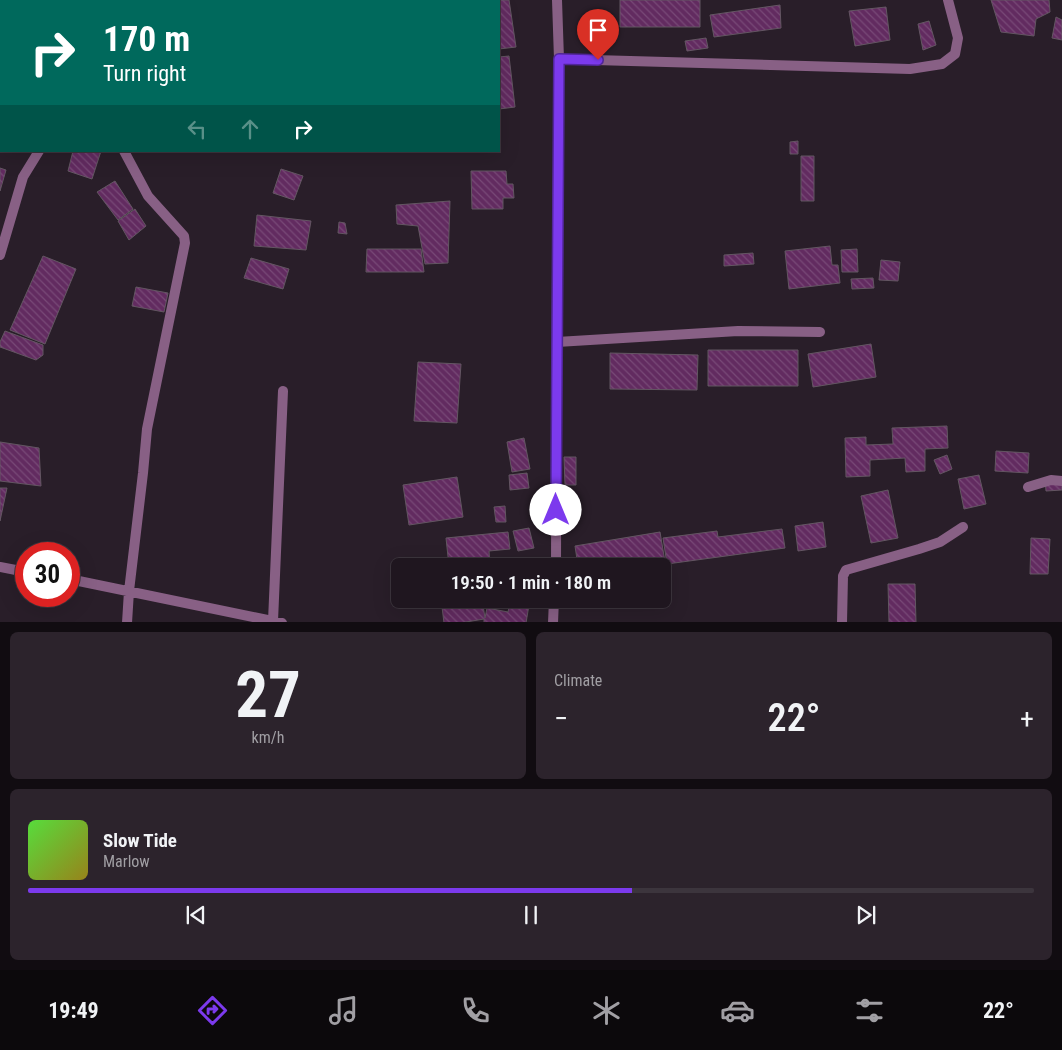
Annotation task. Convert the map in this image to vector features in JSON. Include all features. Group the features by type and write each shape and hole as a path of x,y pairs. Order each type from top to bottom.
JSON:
{"street":[{"path":"556,558 559,59 557,0"},
{"path":"559,59 910,69 942,64 954,54 958,38 948,0"},
{"path":"0,255 23,177 38,152"},
{"path":"125,152 148,196 184,236 185,243 147,429 127,622"},
{"path":"556,342 738,331 820,332"},
{"path":"80,581 278,622 283,391"},
{"path":"1028,486 1051,480 1062,481"},
{"path":"842,622 843,576 846,570 940,542 963,527"},
{"path":"0,567 15,570"},
{"path":"553,622 554,608"}],"building":[{"path":"500,0 509,0 516,47 500,49"},
{"path":"620,0 700,0 700,27 620,27"},
{"path":"991,0 1049,0 1050,12 1036,19 1034,36 1001,32"},
{"path":"780,5 781,28 714,37 710,15"},
{"path":"886,7 890,40 855,46 849,11"},
{"path":"1056,17 1062,20 1062,40 1052,38"},
{"path":"929,21 936,45 923,50 918,24"},
{"path":"706,38 708,48 687,51 685,41"},
{"path":"509,56 515,107 500,109 500,57"},
{"path":"798,141 798,154 790,154 790,142"},
{"path":"73,152 101,152 92,179 68,171"},
{"path":"801,156 814,156 814,201 801,201"},
{"path":"0,168 6,170 0,191"},
{"path":"281,169 303,176 294,200 273,193"},
{"path":"471,171 506,171 507,184 513,184 514,198 503,198 503,209 472,209"},
{"path":"115,181 133,209 118,220 97,192"},
{"path":"450,201 448,263 425,264 418,226 397,224 396,205"},
{"path":"135,209 146,226 129,240 118,221"},
{"path":"257,215 311,221 306,250 254,246"},
{"path":"339,222 345,223 347,234 338,233"},
{"path":"830,246 832,265 838,265 840,283 789,289 785,251"},
{"path":"367,249 421,249 424,272 366,272"},
{"path":"857,249 858,272 842,272 841,250"},
{"path":"753,253 754,264 724,266 724,255"},
{"path":"43,256 76,269 45,344 10,330"},
{"path":"251,258 289,269 283,289 244,278"},
{"path":"881,260 900,262 898,281 879,280"},
{"path":"873,278 874,288 852,289 851,279"},
{"path":"136,287 168,293 164,312 132,306"},
{"path":"5,331 43,345 43,355 36,360 0,347"},
{"path":"871,344 876,377 813,387 808,354"},
{"path":"708,350 798,350 798,386 708,386"},
{"path":"610,353 698,355 697,390 610,389"},
{"path":"418,362 461,364 457,423 414,421"},
{"path":"947,426 948,448 925,449 925,471 906,472 905,458 870,460 870,476 846,477 845,438 866,437 866,445 893,444 892,428"},
{"path":"524,438 530,469 512,472 507,442"},
{"path":"0,442 39,448 41,486 0,481"},
{"path":"996,451 1029,453 1028,473 995,471"},
{"path":"947,455 952,469 940,474 934,460"},
{"path":"564,457 576,457 576,485 565,485"},
{"path":"527,473 529,488 510,490 509,475"},
{"path":"979,475 986,504 964,509 958,479"},
{"path":"457,477 463,517 409,525 403,485"},
{"path":"1062,477 1062,490 1046,491 1045,478"},
{"path":"0,488 7,488 0,521"},
{"path":"888,490 898,538 871,543 861,496"},
{"path":"505,506 506,522 496,522 494,507"},
{"path":"823,522 826,547 798,551 795,526"},
{"path":"529,528 534,548 518,551 513,531"},
{"path":"782,529 785,548 671,563 671,558 666,558 663,538 717,531 718,537"},
{"path":"508,532 510,549 489,551 489,558 448,558 446,538"},
{"path":"660,532 664,558 577,558 575,546"},
{"path":"1031,538 1050,539 1048,574 1030,574"},
{"path":"888,584 915,584 916,622 889,622"},
{"path":"442,608 483,608 485,618 487,608 508,612 509,608 528,608 526,622 484,622 484,619 466,622 444,622"}],"route":[{"path":"556,510 559,59 598,60"}]}
